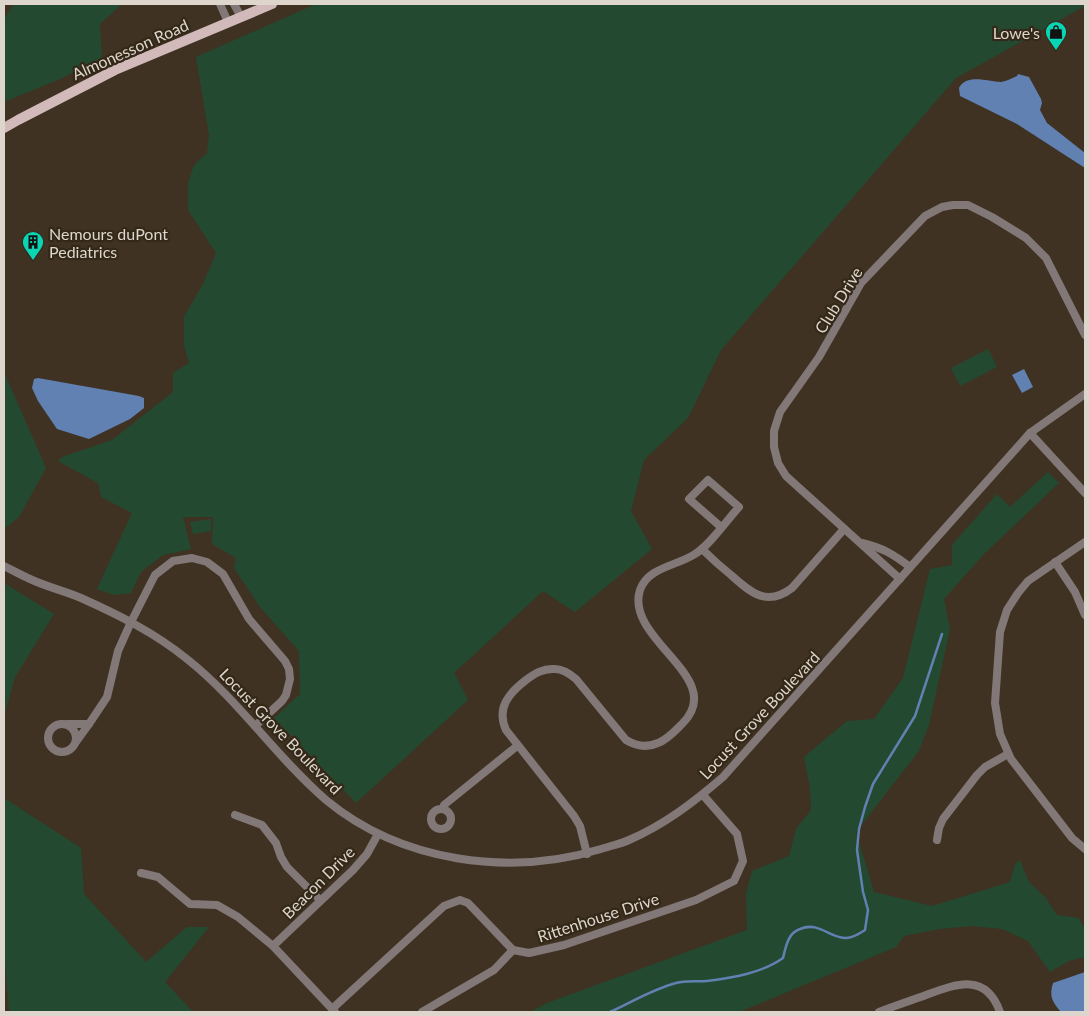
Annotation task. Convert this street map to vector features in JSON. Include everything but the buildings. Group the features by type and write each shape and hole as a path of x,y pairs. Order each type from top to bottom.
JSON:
{"main road":[{"name":"Almonesson Road","path":"4,128 115,70 272,4"}],"street":[{"path":"220,4 228,22"},
{"path":"234,4 241,17"},
{"name":"Club Drive","path":"900,579 794,484 781,469 774,447 775,424 785,404 819,357 861,283 925,216 942,207 968,205 1026,238 1046,258 1085,335"},
{"name":"Locust Grove Boulevard","path":"4,566 31,580 80,597 130,622 166,643 206,674 317,792 343,812 378,834 428,851 476,862 507,864 547,862 587,854 628,841 677,814 723,777 864,622 1030,433 1085,394"},
{"path":"1030,433 1085,493"},
{"path":"587,854 580,826 574,816 508,735 503,722 504,704 514,690 534,674 543,670 555,669 570,674 576,679 619,734 626,740 637,745 647,746 658,744 669,736 686,720 693,707 691,683 644,623 637,603 642,586 648,577 659,570 689,558 702,549 739,507 708,480 689,500 721,527"},
{"path":"702,549 748,590 757,595 769,597 784,594 792,588 844,529"},
{"path":"1085,542 1024,585 1007,610 1001,627 995,703 998,729 1008,754 1072,838 1085,849"},
{"path":"862,544 878,547 891,553 910,568"},
{"path":"89,724 57,725 50,731 48,740 57,751 70,750 101,709 109,694 118,651 130,622 155,576 169,563 180,559 192,558 207,562 218,569 228,580 249,620 285,661 289,669 290,679 286,695 255,726"},
{"path":"1055,562 1075,592 1085,615"},
{"path":"66,724 76,733 75,743"},
{"path":"443,809 444,804 517,746"},
{"path":"937,840 943,819 977,775 985,767 1008,754"},
{"name":"Rittenhouse Drive","path":"514,950 529,953 564,945 696,900 734,881 744,861 737,834 703,794"},
{"path":"235,815 262,825 276,843 287,867 320,900"},
{"name":"Beacon Drive","path":"273,946 362,860 378,834"},
{"path":"141,873 158,877 190,904 217,905 238,917 273,946 334,1010 444,906 460,900 468,903 514,950 494,970 422,1012"},
{"path":"879,1012 964,983 975,985 988,991 1000,1012"}],"green space":[{"path":"14,4 122,4 100,24 102,58 60,79 4,102 4,19"},
{"path":"316,4 1085,4 1085,6 956,78 721,350 688,418 644,460 631,511 652,549 575,612 543,591 454,673 468,700 356,803 274,718 300,694 299,651 260,607 234,568 236,558 212,544 213,517 183,517 191,549 163,555 141,572 131,593 114,595 97,589 132,513 101,497 98,483 58,461 62,457 112,440 173,392 173,373 189,363 184,345 184,317 203,284 216,253 188,210 188,183 194,165 207,153 209,135 196,57"},
{"path":"988,349 997,367 960,386 951,368"},
{"path":"4,372 46,468 19,517 4,529"},
{"path":"1048,472 1059,483 984,554 944,599 950,629 929,725 919,751 856,832 874,892 932,906 1010,882 1015,864 1020,860 1029,882 1045,897 1057,915 1079,918 1085,930 1085,957 1069,961 1050,972 1028,941 1002,929 972,926 940,929 904,936 896,947 739,1012 530,1012 547,1003 747,930 746,894 752,871 789,856 796,829 811,810 810,788 804,757 847,721 874,719 903,678 930,569 952,565 952,545 997,494 1010,507"},
{"path":"211,519 211,531 193,534 190,522"},
{"path":"4,583 54,614 15,677 4,716"},
{"path":"4,798 81,848 84,894 146,962 187,927 209,927 165,982 193,1012 9,1012 4,951"}],"water":[{"path":"1018,74 1029,77 1041,99 1040,110 1047,123 1085,153 1085,168 1017,124 960,96 959,88 967,81 978,79 1001,82"},
{"path":"1024,369 1033,387 1022,393 1012,375"},
{"path":"38,378 139,396 144,398 144,408 130,419 89,439 57,429 38,401 32,388 34,379"},
{"path":"1085,972 1085,1012 1061,1012 1052,999 1053,983"}],"waterway":[{"path":"610,1012 651,992 676,983 726,978 766,968 783,958 790,937 800,929 813,927 846,938 856,936 865,930 868,910 863,892 857,850 859,829 873,784 915,716 942,634"}],"place":[{"name":"Lowe's","path":"1056,51"},
{"name":"Nemours duPont Pediatrics","path":"33,261"}]}
